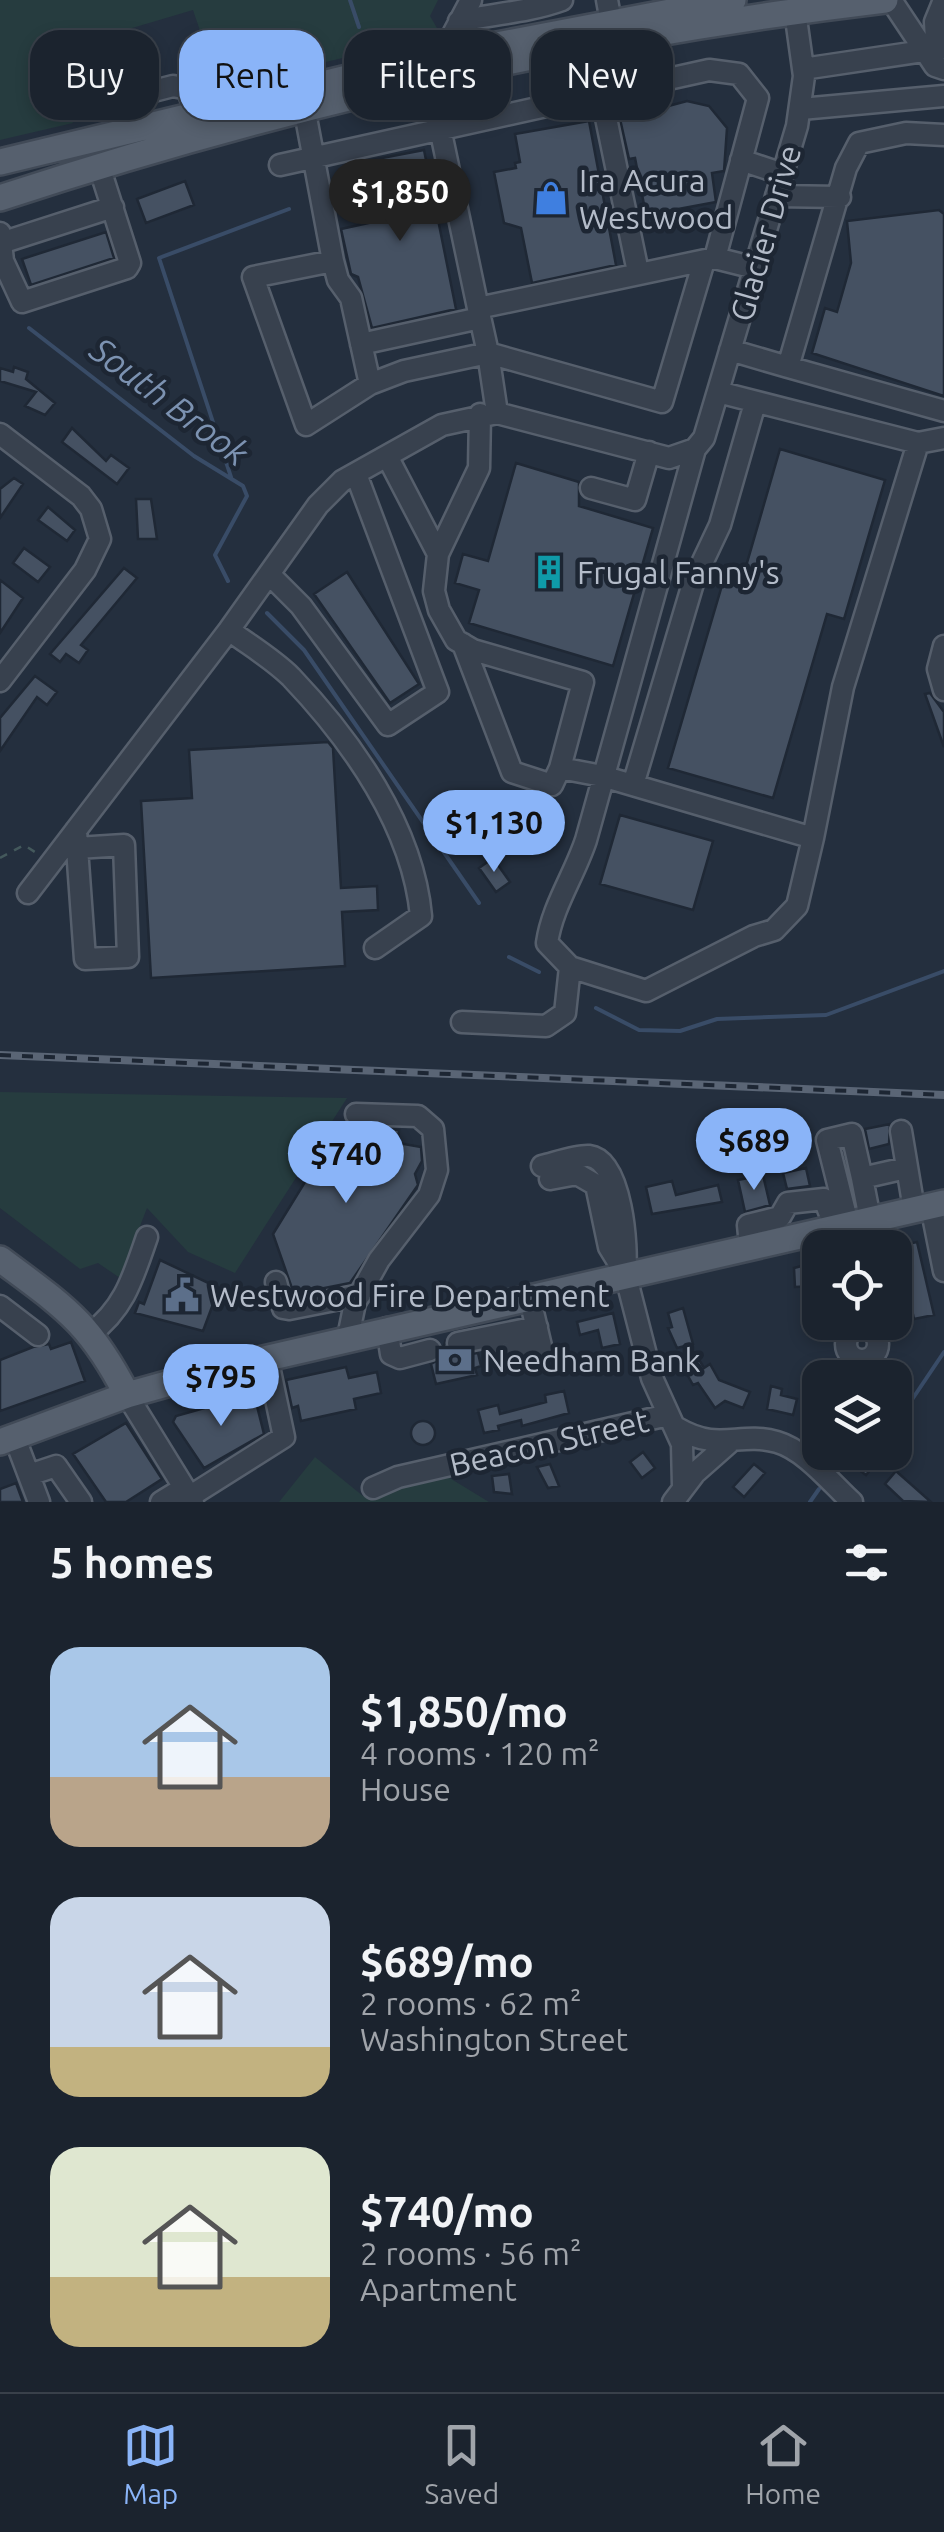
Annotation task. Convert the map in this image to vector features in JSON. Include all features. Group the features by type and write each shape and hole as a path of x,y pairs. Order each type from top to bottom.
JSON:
{"main road":[{"path":"511,45 612,20 734,0"},
{"path":"511,46 612,20 795,11 888,0"},
{"path":"0,162 179,118"},
{"path":"0,198 256,120"},
{"path":"7,1439 128,1395 267,1357 750,1246 782,1227 930,1206"},
{"path":"9,1266 53,1295 90,1334 128,1395"}],"street":[{"path":"455,30 472,0"},
{"path":"459,21 562,0"},
{"path":"888,0 936,49"},
{"path":"944,0 935,22 935,66 944,70"},
{"path":"519,7 572,29"},
{"name":"Glacier Drive","path":"570,966 546,943 550,916 579,862 695,450 704,438 801,110 804,70 795,11"},
{"path":"804,70 936,49"},
{"path":"333,262 253,277 306,425 370,384 404,371 488,354 662,402 758,98 738,74 709,70 673,78"},
{"path":"801,110 944,96"},
{"path":"308,120 333,262 351,298 370,384"},
{"path":"280,165 476,120"},
{"path":"606,120 638,272"},
{"path":"440,128 488,354 489,413 479,468 438,554 434,591 439,610 463,644 512,772 552,785 583,682 463,644"},
{"path":"788,366 846,168 859,142 906,133 944,135"},
{"path":"741,160 782,174"},
{"path":"0,233 13,292 22,302 127,268 130,263 100,166"},
{"path":"776,196 840,197"},
{"path":"1,243 113,208"},
{"path":"361,344 638,272 709,259 755,268"},
{"path":"730,350 944,411"},
{"path":"718,392 918,443 944,438"},
{"path":"634,785 694,580 720,525 755,403"},
{"path":"28,893 77,839 318,505 356,474 442,425 489,413 677,458 695,450"},
{"path":"0,681 85,570 100,540 91,509 81,496 1,438"},
{"path":"462,1022 546,1026 566,1012 570,966 646,991 754,936 774,930 796,906 843,687 918,443"},
{"path":"591,488 644,503 648,452"},
{"path":"387,456 438,554"},
{"path":"269,574 301,606 388,725 438,692 356,474"},
{"path":"230,630 289,675 346,744 382,799 417,874 421,916 374,948"},
{"path":"944,646 938,669 944,690"},
{"path":"560,768 602,776 813,838"},
{"path":"77,839 124,845 128,957 85,959 77,839"},
{"path":"348,1338 360,1295 429,1195 437,1170 432,1129 418,1116 356,1114"},
{"path":"901,1131 906,1168 930,1206 944,1270"},
{"path":"846,1216 906,1168"},
{"path":"546,1172 577,1174 596,1185 609,1247 625,1273 652,1378 686,1457 678,1494"},
{"path":"90,1334 112,1317 125,1299 147,1237"},
{"path":"0,1298 9,1266"},
{"path":"276,1282 282,1308 289,1310 360,1295"},
{"path":"458,1344 537,1327 529,1295"},
{"path":"0,1306 38,1334"},
{"path":"387,1328 392,1354 400,1358 430,1350"},
{"path":"161,1502 189,1495 284,1437 267,1357"},
{"path":"128,1395 189,1495"},
{"path":"672,1422 700,1440 730,1444 760,1440 785,1445 852,1502"},
{"name":"Beacon Street","path":"374,1488 398,1477 672,1422"},
{"path":"7,1439 39,1502"},
{"path":"678,1494 730,1444"},
{"path":"29,1476 56,1466 82,1502"}],"path":[{"path":"0,858 24,845 51,864"}],"green space":[{"path":"0,0 438,0 430,16 438,30 344,30 344,58 324,62 324,30 200,30 193,10 125,30 30,30 30,120 73,123 0,140"},
{"path":"0,1092 347,1098 235,1273 188,1252 147,1208 120,1278 98,1263 80,1269 0,1208"},
{"path":"315,1457 363,1496 448,1477 489,1502 279,1502"}],"building":[{"path":"687,101 709,106 727,128 724,171 712,173 716,202 646,215 635,158 629,159 620,120 673,120 673,105"},
{"name":"Ira Acura Westwood","path":"589,121 616,265 532,283 521,228 504,223 494,172 516,168 515,163 520,162 515,134"},
{"path":"424,150 456,309 372,328 358,277 351,274 341,229 373,222 361,162"},
{"path":"185,181 194,205 146,223 137,199"},
{"path":"939,210 944,214 944,396 812,353 825,308 837,312 851,263 847,221"},
{"path":"106,232 114,258 31,285 22,259"},
{"path":"14,367 28,372 26,379 55,403 45,415 25,406 36,392 0,381 0,368 13,372"},
{"path":"72,428 106,461 111,455 129,468 117,484 62,442"},
{"path":"780,449 885,480 844,619 827,614 773,798 668,768 723,582 740,587"},
{"name":"Frugal Fanny's","path":"516,463 579,482 579,506 653,528 613,666 469,623 479,590 455,583 463,554 488,561"},
{"path":"14,478 23,484 0,518 0,489"},
{"path":"136,499 151,499 157,539 138,539"},
{"path":"48,507 75,530 67,541 38,520"},
{"path":"24,548 50,567 38,582 13,563"},
{"path":"124,568 137,578 81,645 88,650 79,663 66,654 60,662 50,654"},
{"path":"347,572 419,684 390,703 314,594"},
{"path":"0,580 23,598 0,633"},
{"path":"35,676 57,692 47,705 37,697 0,751 0,718"},
{"path":"930,693 944,712 944,747 925,694"},
{"path":"328,742 333,748 341,888 377,886 378,910 342,912 345,966 151,978 141,801 192,798 189,750"},
{"path":"620,815 713,841 693,910 600,884"},
{"path":"493,858 510,882 496,892 479,868"},
{"path":"890,1124 889,1144 869,1149 865,1129"},
{"path":"340,1125 399,1130 398,1143 421,1147 422,1161 415,1174 418,1185 350,1283 294,1294 273,1234"},
{"path":"806,1168 810,1186 787,1189 783,1173"},
{"path":"763,1175 770,1205 745,1212 738,1180"},
{"path":"672,1181 676,1195 718,1185 722,1202 652,1214 646,1187"},
{"path":"917,1242 934,1315 914,1319 912,1310 912,1243"},
{"name":"Westwood Fire Department","path":"160,1260 219,1288 203,1331 135,1313 139,1302 144,1304"},
{"path":"802,1266 802,1287 795,1287 794,1268"},
{"path":"683,1308 693,1344 677,1348 668,1328 672,1327 668,1313"},
{"path":"613,1313 620,1344 602,1348 598,1330 580,1335 577,1322"},
{"path":"71,1342 85,1381 0,1411 0,1360 33,1347 49,1344 51,1349"},
{"name":"Needham Bank","path":"445,1342 455,1356 478,1353 481,1366 475,1368 477,1375 436,1384 431,1364 440,1359"},
{"path":"698,1358 704,1368 710,1364 719,1380 750,1392 743,1408 725,1401 715,1408 698,1383 693,1385 683,1367"},
{"path":"346,1367 349,1378 377,1372 381,1393 354,1399 356,1409 301,1421 298,1406 292,1408 286,1380"},
{"path":"771,1386 782,1389 781,1395 797,1399 793,1415 767,1409"},
{"path":"564,1391 569,1413 522,1426 521,1420 484,1433 478,1410 498,1405 500,1414 546,1402 545,1395"},
{"path":"254,1394 264,1434 204,1468 173,1422 176,1416"},
{"path":"423,1421 435,1433 423,1445 411,1433"},
{"path":"126,1423 162,1479 126,1502 106,1502 73,1454"},
{"path":"643,1452 655,1468 642,1478 630,1462"},
{"path":"550,1464 559,1486 548,1488 537,1467"},
{"path":"754,1464 765,1473 744,1497 733,1487"},
{"path":"896,1471 931,1502 903,1501 885,1484"},
{"path":"509,1474 512,1494 494,1492 492,1476"},
{"path":"16,1483 23,1502 0,1502 0,1489"}],"waterway":[{"path":"350,0 359,27"},
{"path":"231,477 159,258 289,209"},
{"name":"South Brook","path":"29,328 194,456 243,486 247,496 215,555 228,581"},
{"name":"South Brook","path":"267,613 304,650 479,903"},
{"name":"South Brook","path":"509,957 539,972"},
{"name":"South Brook","path":"596,1008 639,1030 680,1031 717,1019 826,1015 944,971"},
{"path":"912,1400 944,1352"},
{"path":"810,1502 819,1489"}],"railway":[{"path":"0,1055 944,1095"}],"place":[{"name":"Ira Acura Westwood","path":"551,198"},
{"name":"Frugal Fanny's","path":"549,572"},
{"name":"Westwood Fire Department","path":"182,1295"},
{"name":"Needham Bank","path":"455,1360"}]}
